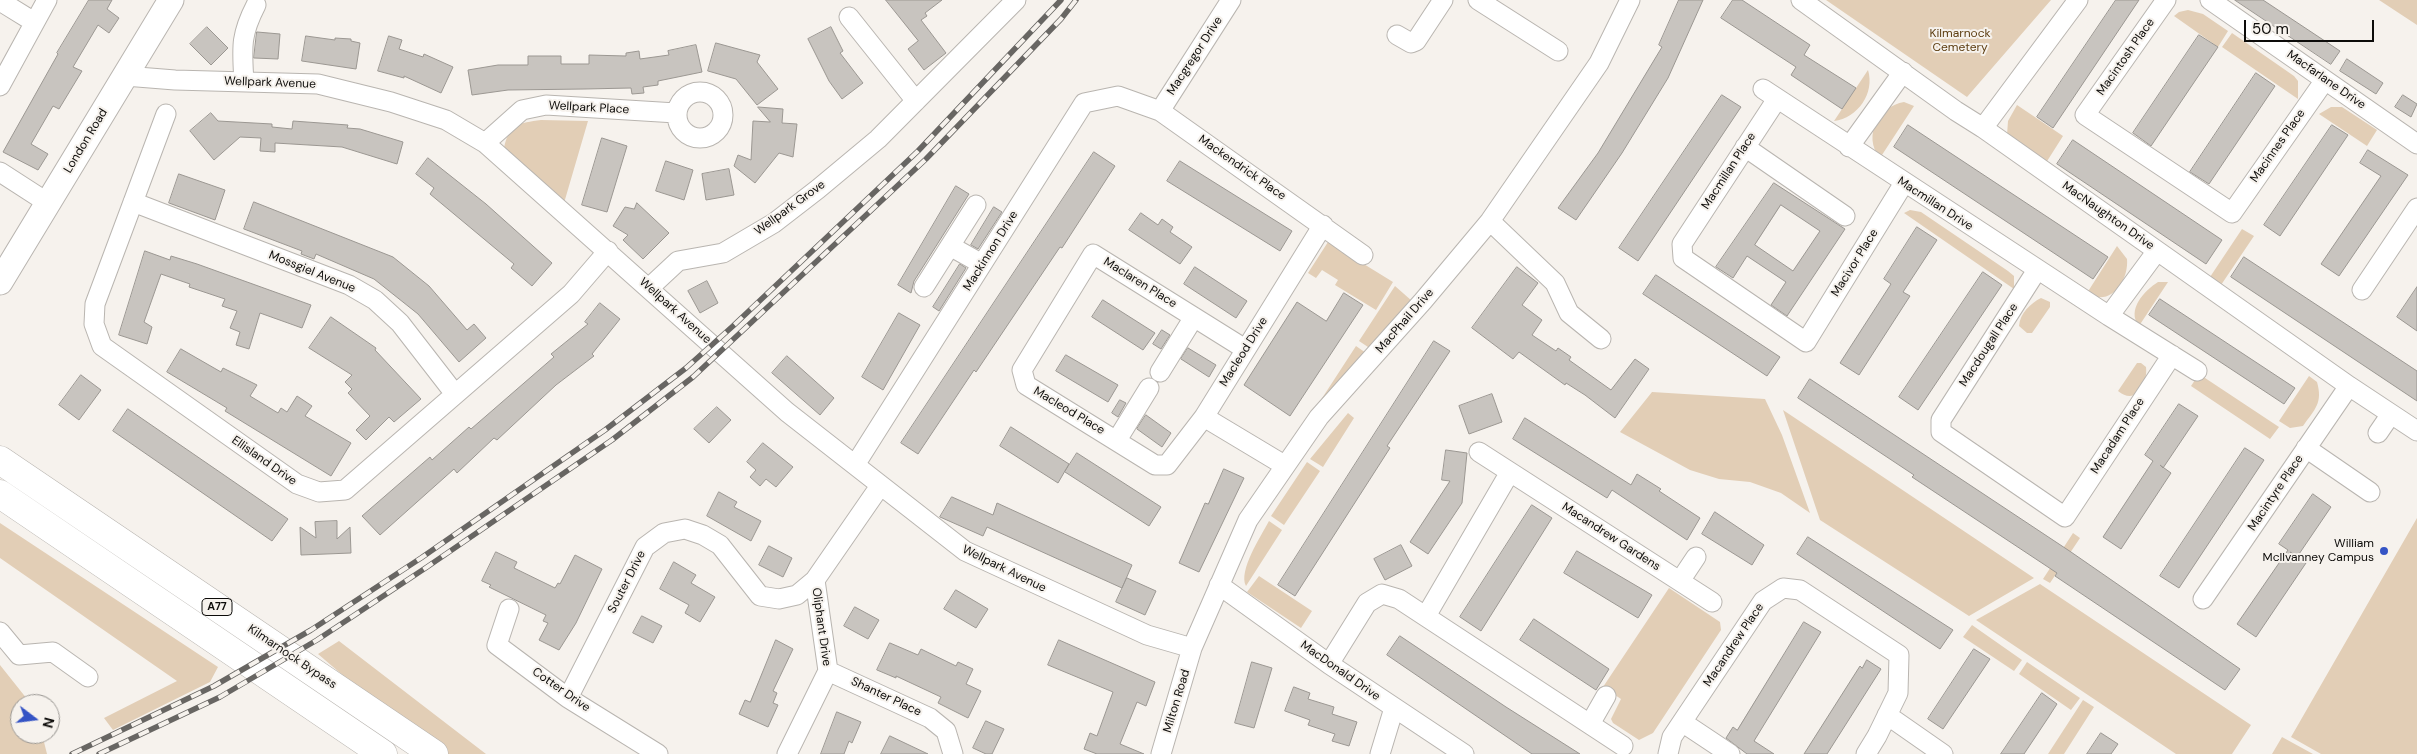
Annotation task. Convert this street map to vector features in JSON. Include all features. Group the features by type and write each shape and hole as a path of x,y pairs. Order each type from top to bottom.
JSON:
{"highway":[{"name":"Kilmarnock Bypass","path":"0,460 434,754"},
{"name":"A77","path":"0,494 383,754"}],"main road":[{"name":"London Road","path":"0,282 171,0"}],"street":[{"path":"0,86 47,0"},
{"name":"Wellpark Grove","path":"649,288 678,262 723,253 774,223 878,139 1016,0"},
{"name":"Macgregor Drive","path":"1160,111 1230,0"},
{"path":"1397,35 1411,43 1416,41 1443,0"},
{"path":"1478,0 1558,51"},
{"name":"MacPhail Drive","path":"1192,648 1248,520 1284,465 1319,418 1423,302 1490,221 1599,63 1630,0"},
{"name":"MacNaughton Drive","path":"1801,0 2349,386 2417,430"},
{"path":"1983,128 2078,0"},
{"name":"Macintosh Place","path":"2166,0 2085,115 2232,212"},
{"name":"Macfarlane Drive","path":"2210,0 2325,80 2415,138"},
{"path":"0,1 34,22"},
{"path":"244,82 242,40 246,25 256,5"},
{"path":"848,17 916,101"},
{"path":"1849,147 1902,72"},
{"name":"Wellpark Avenue","path":"125,76 318,84 391,102 446,120 485,143 787,412 965,551 1147,635 1192,648"},
{"name":"Macinnes Place","path":"2232,212 2325,80"},
{"name":"Macmillan Drive","path":"1770,94 2038,270 2197,371"},
{"name":"Macmillan Place","path":"1770,94 1745,147 1682,244 1682,258 1806,342"},
{"name":"Mackinnon Drive","path":"855,465 1084,104 1118,96 1160,111"},
{"name":"Wellpark Place","path":"485,143 522,110 546,105 676,113"},
{"name":"Mackendrick Place","path":"1160,111 1363,255"},
{"name":"Ellisland Drive","path":"166,114 95,304 94,324 102,346 297,484 319,492 345,490 571,294 608,251"},
{"path":"1745,147 1845,216"},
{"path":"0,172 48,203"},
{"name":"Macivor Place","path":"1806,342 1904,183"},
{"name":"Mossgiel Avenue","path":"133,202 349,285 375,300 400,323 455,394"},
{"path":"924,288 976,205"},
{"path":"2362,290 2417,208"},
{"path":"1490,221 1555,283 1569,313 1601,338"},
{"name":"Macleod Drive","path":"1155,465 1167,465 1204,418 1323,225"},
{"path":"950,246 982,264"},
{"path":"2109,316 2157,251"},
{"name":"Maclaren Place","path":"1056,312 1093,254 1245,349"},
{"name":"Macdougall Place","path":"2038,270 1941,420 1941,432 2065,517"},
{"name":"Macleod Place","path":"1056,312 1022,370 1026,385 1155,465"},
{"path":"1160,372 1194,317"},
{"name":"Macadam Place","path":"2065,517 2172,355"},
{"name":"Macintyre Place","path":"2203,599 2349,386"},
{"path":"1117,440 1149,388"},
{"path":"2378,433 2391,414"},
{"path":"1204,418 1284,465"},
{"path":"2306,448 2370,492"},
{"name":"Macandrew Gardens","path":"1479,452 1712,602"},
{"path":"1426,616 1510,472"},
{"path":"815,580 880,486"},
{"name":"Souter Drive","path":"568,698 645,547 664,533 685,529 703,534 720,545 760,596 779,599 797,595 815,580"},
{"path":"1680,581 1696,557"},
{"name":"Oliphant Drive","path":"787,754 828,670 815,580"},
{"name":"MacDonald Drive","path":"1218,585 1394,708 1464,754"},
{"name":"Macandrew Place","path":"1668,754 1672,737 1763,601 1783,588 1800,590 1899,655 1898,693 1887,715"},
{"path":"1330,664 1367,603 1382,594 1399,599 1426,616 1623,746"},
{"name":"Cotter Drive","path":"509,609 497,645 568,698 658,754"},
{"path":"0,632 19,655 53,652 88,677"},
{"name":"Milton Road","path":"1161,754 1192,648"},
{"name":"Shanter Place","path":"828,670 930,718 946,731 953,754"},
{"path":"1590,724 1606,696"},
{"path":"1380,754 1394,708"},
{"path":"1866,754 1887,715 1943,754"},
{"path":"1682,722 1730,754"}],"green space":[{"name":"Kilmarnock Cemetery","path":"1826,0 2051,0 1967,97"},
{"path":"2379,0 2417,0 2417,25"},
{"path":"2188,10 2203,14 2228,31 2218,47 2174,16 2179,12"},
{"path":"2232,33 2294,76 2298,81 2298,99 2222,47"},
{"path":"1868,70 1869,87 1863,103 1850,115 1834,121"},
{"path":"1904,102 1914,106 1880,158 1873,141 1876,123 1887,109"},
{"path":"2017,105 2063,136 2044,166 2007,135 2008,121"},
{"path":"2331,107 2342,107 2377,130 2367,146 2319,114"},
{"path":"541,120 588,121 564,203 504,148 512,129 527,122"},
{"path":"1910,210 1921,212 2008,271 2014,276 2014,289 1904,213"},
{"path":"2242,229 2254,236 2221,285 2210,277"},
{"path":"1328,242 1393,282 1376,310 1335,285 1338,280 1322,270 1316,278 1308,273"},
{"path":"2117,246 2127,259 2125,276 2121,283 2110,295 2095,297 2087,293"},
{"path":"2158,282 2168,282 2139,326 2135,314 2136,307 2143,295"},
{"path":"1395,286 1412,301 1371,349 1359,341"},
{"path":"2041,298 2050,302 2050,307 2032,333 2027,333 2019,326 2021,317 2033,303"},
{"path":"1356,346 1366,353 1315,409"},
{"path":"2137,363 2141,363 2146,367 2143,386 2135,394 2130,396 2124,395 2118,391"},
{"path":"2199,374 2279,427 2270,439 2191,386"},
{"path":"2309,376 2317,382 2319,389 2317,406 2303,426 2290,428 2279,421"},
{"path":"1652,392 1765,399 1782,435 1810,513 1781,493 1750,482 1719,479 1690,470 1620,432"},
{"path":"1783,410 2034,578 1969,616 1820,520"},
{"path":"1348,413 1354,418 1323,467 1310,459"},
{"path":"1307,462 1320,471 1284,525 1271,516"},
{"path":"2417,518 2417,754 2321,754 2291,737"},
{"path":"1269,521 1282,530 1246,586 1244,580 1248,563"},
{"path":"0,523 218,667 210,682 113,730 104,718 177,681 0,558"},
{"path":"2073,533 2080,538 2050,583 2043,579"},
{"path":"1259,576 1312,611 1301,628 1247,592"},
{"path":"2040,584 2251,725 2232,754 2176,754 1976,620"},
{"path":"1669,588 1720,622 1721,630 1653,733 1639,740 1613,723 1611,719 1621,699 1603,687"},
{"path":"1972,625 2022,660 2014,671 1963,637"},
{"path":"339,641 486,754 447,754 388,714 318,654"},
{"path":"2027,662 2080,698 2071,710 2019,674"},
{"path":"0,665 23,694 10,694 10,744 44,744 47,754 0,754"},
{"path":"2083,700 2094,707 2064,754 2048,754"},
{"path":"2282,737 2313,754 2272,754"}],"building":[{"path":"89,0 112,0 107,9 119,18 109,33 98,25 73,67 82,71 59,109 53,106 31,144 48,154 38,170 3,152 57,53"},
{"path":"886,0 942,0 925,13 927,16 921,20 946,53 924,70 908,49 918,41"},
{"path":"1679,0 1703,0 1668,78 1622,153 1576,220 1558,208 1598,153 1662,47 1659,45"},
{"path":"1733,0 1742,0 1810,45 1804,55 1856,88 1842,109 1791,75 1796,67 1721,18"},
{"path":"2116,0 2139,0 2053,128 2037,117"},
{"path":"2235,0 2263,0 2340,51 2331,64"},
{"path":"207,27 228,48 211,65 190,44"},
{"path":"831,27 843,51 840,53 863,83 842,99 829,81 808,39"},
{"path":"257,32 280,34 278,59 254,58"},
{"path":"2199,35 2218,47 2151,146 2133,133"},
{"path":"306,36 335,40 335,38 351,39 351,41 360,43 356,69 302,61"},
{"path":"389,36 402,40 399,49 423,57 424,54 453,67 441,93 404,76 404,78 378,71"},
{"path":"716,43 760,55 757,62 778,89 757,105 736,79 708,71"},
{"path":"696,45 702,72 658,81 658,85 643,87 644,93 632,94 631,88 508,90 472,95 468,70 498,65 528,65 528,56 561,56 561,64 589,64 589,55 626,56 626,53 639,51 640,59 669,55 668,51"},
{"path":"2347,59 2383,83 2376,94 2340,71"},
{"path":"2256,73 2275,86 2209,184 2190,172"},
{"path":"1722,95 1741,107 1638,261 1619,248"},
{"path":"2403,95 2417,104 2411,117 2395,107"},
{"path":"758,107 783,109 782,123 797,124 793,157 779,153 755,183 734,166 738,155 751,160 753,121 770,122"},
{"path":"211,113 218,121 272,124 272,127 292,129 293,121 348,125 347,128 360,129 403,142 397,164 342,147 275,143 275,152 260,151 261,138 240,137 214,160 190,131"},
{"path":"1908,125 2108,257 2093,279 1894,147"},
{"path":"2332,125 2348,135 2280,236 2264,225"},
{"path":"602,138 627,146 607,212 582,205"},
{"path":"2073,140 2222,240 2206,264 2057,164"},
{"path":"2368,150 2408,175 2339,276 2321,264 2381,176 2360,163"},
{"path":"1094,152 1115,166 1062,248 1060,247 976,372 974,370 918,454 901,443"},
{"path":"428,158 486,204 552,263 532,286 511,268 514,264 430,194 434,188 416,174"},
{"path":"666,161 693,170 684,200 656,191"},
{"path":"1180,161 1292,231 1280,251 1167,181"},
{"path":"729,169 734,195 706,200 702,174"},
{"path":"179,174 225,190 215,220 169,203"},
{"path":"1774,183 1845,229 1787,316 1771,305 1786,282 1747,256 1733,278 1716,267","holes":["1781,205 1820,231 1793,271 1755,245"]},
{"path":"956,186 969,194 914,281 911,293 898,285"},
{"path":"254,202 393,257 429,286 467,330 474,324 486,338 459,362 418,314 374,279 316,254 314,259 301,254 302,251 244,229"},
{"path":"637,203 669,233 643,259 623,240 628,235 613,226 625,207 634,209"},
{"path":"994,207 1002,212 978,249 971,245"},
{"path":"1141,213 1158,225 1162,219 1173,227 1170,232 1192,247 1180,264 1129,230"},
{"path":"1917,227 1937,240 1903,292 1910,296 1859,375 1840,363 1891,284 1884,279"},
{"path":"145,251 170,260 171,256 197,264 311,305 302,328 260,313 249,349 236,345 240,332 230,328 237,311 222,306 225,299 189,287 190,284 161,274 144,322 152,327 147,344 119,335"},
{"path":"2244,257 2417,371 2417,401 2231,277"},
{"path":"960,264 966,268 939,311 933,307"},
{"path":"1195,267 1247,301 1236,318 1184,284"},
{"path":"1517,267 1538,283 1522,305 1542,320 1532,335 1556,351 1558,348 1571,357 1569,360 1611,390 1635,359 1649,369 1615,418 1585,395 1566,383 1565,385 1519,352 1513,359 1472,328"},
{"path":"1983,272 2002,285 1918,410 1899,397"},
{"path":"1656,275 1780,357 1767,376 1643,294"},
{"path":"707,281 718,303 700,313 688,291"},
{"path":"2417,287 2417,331 2397,317"},
{"path":"1344,293 1363,305 1290,416 1244,385 1297,302 1326,321"},
{"path":"2160,299 2295,388 2284,404 2149,315"},
{"path":"1103,300 1155,333 1143,350 1092,317"},
{"path":"600,303 620,319 592,354 594,356 556,385 497,440 494,438 457,473 454,469 380,535 362,516 430,457 432,460 469,427 471,429 554,357 551,354 588,324 585,322"},
{"path":"899,313 920,325 883,390 862,377"},
{"path":"331,317 376,348 375,350 421,399 394,422 389,417 366,440 356,430 370,416 348,393 352,389 345,382 352,375 309,348"},
{"path":"1162,330 1170,335 1161,349 1153,344"},
{"path":"1434,341 1450,351 1387,446 1390,448 1295,596 1278,585"},
{"path":"1188,348 1216,365 1209,377 1181,359"},
{"path":"181,349 221,372 223,368 257,385 250,396 278,413 281,408 287,412 297,396 312,406 305,416 351,443 331,476 225,411 227,408 167,372"},
{"path":"1066,355 1118,385 1108,402 1056,371"},
{"path":"787,356 834,398 820,415 772,373"},
{"path":"81,375 101,390 79,420 59,405"},
{"path":"1810,379 2071,552 2240,669 2225,690 2055,576 2057,573 1912,477 1914,475 1798,398"},
{"path":"1492,394 1502,422 1469,434 1459,406"},
{"path":"1120,400 1126,403 1118,417 1112,413"},
{"path":"2179,404 2198,416 2163,467 2171,473 2121,549 2103,537 2153,461 2145,455"},
{"path":"717,407 731,420 709,443 694,429"},
{"path":"128,409 288,519 272,541 113,431"},
{"path":"1146,415 1171,433 1162,447 1137,429"},
{"path":"1525,418 1631,485 1637,474 1700,518 1687,540 1612,490 1607,498 1513,439"},
{"path":"1011,427 1069,464 1058,483 1000,446"},
{"path":"763,443 793,467 776,487 766,479 760,486 750,477 756,470 747,462"},
{"path":"2245,448 2264,460 2179,588 2160,576"},
{"path":"1446,450 1467,453 1462,503 1428,554 1410,542 1450,481 1442,480"},
{"path":"1077,453 1161,507 1149,526 1065,472"},
{"path":"1224,469 1244,478 1199,572 1179,563 1205,503 1208,504"},
{"path":"719,492 737,502 734,507 761,521 751,541 707,516"},
{"path":"2313,494 2331,507 2297,557 2306,563 2256,637 2237,624 2288,550 2279,544"},
{"path":"952,497 993,515 997,503 1132,565 1122,588 987,527 983,536 940,517"},
{"path":"1532,505 1552,518 1481,631 1460,617"},
{"path":"1715,512 1764,545 1752,565 1702,534"},
{"path":"337,521 337,539 350,527 351,553 301,555 300,527 316,538 315,522"},
{"path":"1808,537 1953,630 1940,649 1797,554"},
{"path":"1401,545 1412,566 1385,580 1374,559"},
{"path":"769,546 792,558 783,577 759,565"},
{"path":"1577,551 1652,595 1638,618 1564,573"},
{"path":"496,552 517,562 514,568 555,588 558,583 560,584 575,555 602,569 576,623 559,650 539,640 548,623 543,621 546,615 489,587 491,585 482,581"},
{"path":"674,562 696,575 691,583 715,597 700,622 685,613 689,605 660,589"},
{"path":"1127,578 1156,591 1145,615 1116,602"},
{"path":"956,590 988,609 976,628 944,609"},
{"path":"855,607 879,620 868,639 844,626"},
{"path":"642,616 662,626 653,643 633,633"},
{"path":"1534,619 1609,669 1596,690 1520,640"},
{"path":"1804,622 1821,632 1754,741 1774,754 1747,754 1726,738 1733,727 1737,730"},
{"path":"1400,636 1580,754 1532,754 1387,655"},
{"path":"776,640 793,649 773,691 777,693 773,703 778,705 768,727 739,714 745,700 750,702"},
{"path":"1059,640 1155,682 1146,706 1137,702 1120,744 1144,754 1097,754 1084,749 1090,733 1097,736 1113,692 1048,665"},
{"path":"890,643 918,655 921,649 956,666 958,662 973,669 966,684 981,691 968,718 938,703 941,697 896,676 896,678 877,670"},
{"path":"1974,649 1990,659 1943,729 1928,719"},
{"path":"1867,660 1881,669 1827,754 1804,754 1860,666 1862,668"},
{"path":"1252,662 1272,668 1254,728 1235,723"},
{"path":"1294,687 1310,693 1308,699 1334,707 1332,714 1357,722 1349,746 1332,741 1335,734 1308,725 1310,720 1285,711"},
{"path":"2042,693 2057,704 2024,754 2001,754"},
{"path":"837,712 861,722 852,743 849,741 844,754 821,754"},
{"path":"986,721 1004,729 992,754 986,754 973,748"},
{"path":"2101,733 2118,744 2111,754 2087,754"},
{"path":"890,736 928,754 881,754"}],"railway":[{"path":"72,754 214,686 311,630 421,558 605,430 686,368 733,326 918,151 1061,0"},
{"path":"99,754 220,697 317,640 612,440 693,377 926,159 1061,19 1076,0"}],"place":[{"name":"William McIlvanney Campus","path":"2384,551"}]}
